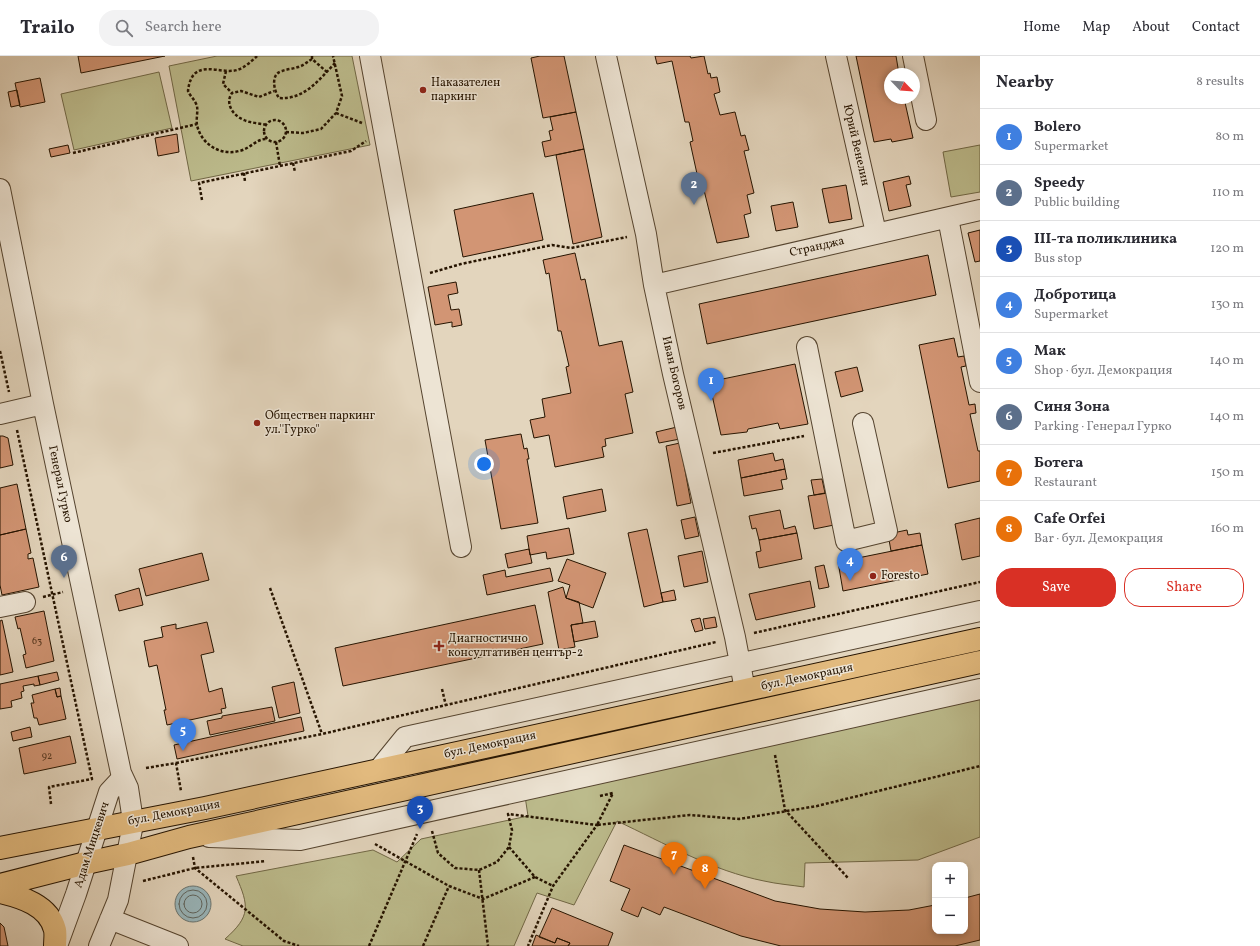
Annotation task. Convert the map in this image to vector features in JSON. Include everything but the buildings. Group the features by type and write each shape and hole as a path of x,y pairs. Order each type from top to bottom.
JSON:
{"main road":[{"name":"бул. Демокрация","path":"0,848 96,828 205,808 980,639"},
{"name":"бул. Демокрация","path":"0,885 128,854 191,845 980,662"},
{"path":"0,892 18,897 38,906 48,916 55,930 56,946"}],"street":[{"path":"370,56 412,278 460,547"},
{"name":"Иван Богоров","path":"606,56 646,234 654,285 673,374 694,456 735,637 745,690"},
{"name":"Юрий Венелин","path":"836,56 876,234"},
{"path":"913,56 926,120"},
{"name":"Генерал Гурко","path":"0,189 43,404 122,778"},
{"name":"Странджа","path":"654,285 980,210"},
{"path":"948,218 980,382"},
{"path":"807,347 846,541 887,531 863,423"},
{"path":"6,413 43,404"},
{"path":"0,607 25,602"},
{"path":"379,769 405,737 740,665 980,611"},
{"name":"бул. Демокрация","path":"191,845 300,840 980,689"},
{"name":"Адам Мицкевич","path":"56,946 76,894 96,828 109,792 122,778 128,788 132,821 128,854 118,900 99,946"},
{"path":"110,919 178,946"}],"path":[{"path":"257,56 238,70 226,71 215,68 204,69 197,72 192,79 188,91 197,107 197,124 200,134 215,150 224,153 247,150 260,139 276,142 283,139 286,132 284,125 279,121 271,120 266,125 263,132 266,139"},
{"path":"286,132 303,133 321,129 336,113 342,96 333,56"},
{"path":"327,72 312,58 299,67 281,71 277,74 274,80 274,91 279,98 296,97 313,86 327,72 335,63"},
{"path":"226,71 223,84 232,93"},
{"path":"266,125 244,120 232,110 228,104 228,98 232,93 241,91 259,97 274,91"},
{"path":"336,113 363,123 364,129"},
{"path":"73,153 197,124"},
{"path":"202,200 199,182 351,151 366,142 365,136"},
{"path":"276,142 280,166"},
{"path":"293,163 295,172"},
{"path":"244,173 245,182"},
{"path":"412,278 461,264 552,245 571,248 646,234"},
{"path":"0,351 6,413 53,594 92,779 49,787 51,804"},
{"path":"694,456 824,432"},
{"path":"146,768 322,734 735,637 980,582"},
{"path":"25,602 82,588"},
{"path":"270,588 322,734"},
{"path":"771,735 785,810 848,878"},
{"path":"176,763 181,788"},
{"path":"508,814 597,825 690,815 739,819 785,810 817,806 980,766"},
{"path":"528,946 553,886 597,825 613,793 598,796"},
{"path":"501,816 523,811"},
{"path":"432,831 438,853 456,868 478,870 497,862 509,847 512,830 508,814"},
{"path":"369,946 418,834 439,829"},
{"path":"371,842 406,860 449,886 483,899 535,877"},
{"path":"191,845 195,868 284,941 299,946"},
{"path":"509,847 535,877 553,886"},
{"path":"140,882 195,868"},
{"path":"478,870 488,946"},
{"path":"423,946 449,886"}],"shaded area":[{"path":"217,56 352,56 370,145 191,181 169,66"},
{"path":"159,72 172,128 74,150 61,94"},
{"path":"980,145 980,192 951,197 943,152"},
{"path":"980,696 980,837 918,860 805,863 804,887 779,884 745,876 689,856 617,821 574,905 537,893 514,946 243,946 225,939 240,924 245,910 243,895 236,876 373,850 397,862 421,839 528,816 525,796"}],"water":[{"path":"197,886 206,891 210,897 210,911 206,917 197,922 189,922 180,917 176,911 175,900 180,891 186,887"}],"place":[{"name":"Наказателен паркинг","path":"423,90"},
{"name":"Speedy","path":"694,205"},
{"name":"Bolero","path":"711,401"},
{"name":"Oбществен паркинг ул.''Гурко\"","path":"257,423"},
{"name":"Foresto","path":"873,576"},
{"name":"Синя Зона","path":"64,578"},
{"name":"Добротица","path":"850,581"},
{"name":"Диагностично консултативен център-2","path":"439,646"},
{"name":"Мак","path":"183,751"},
{"name":"III-та поликлиника","path":"420,829"},
{"name":"Ботега","path":"674,875"},
{"name":"Cafe Orfei","path":"705,889"}]}
